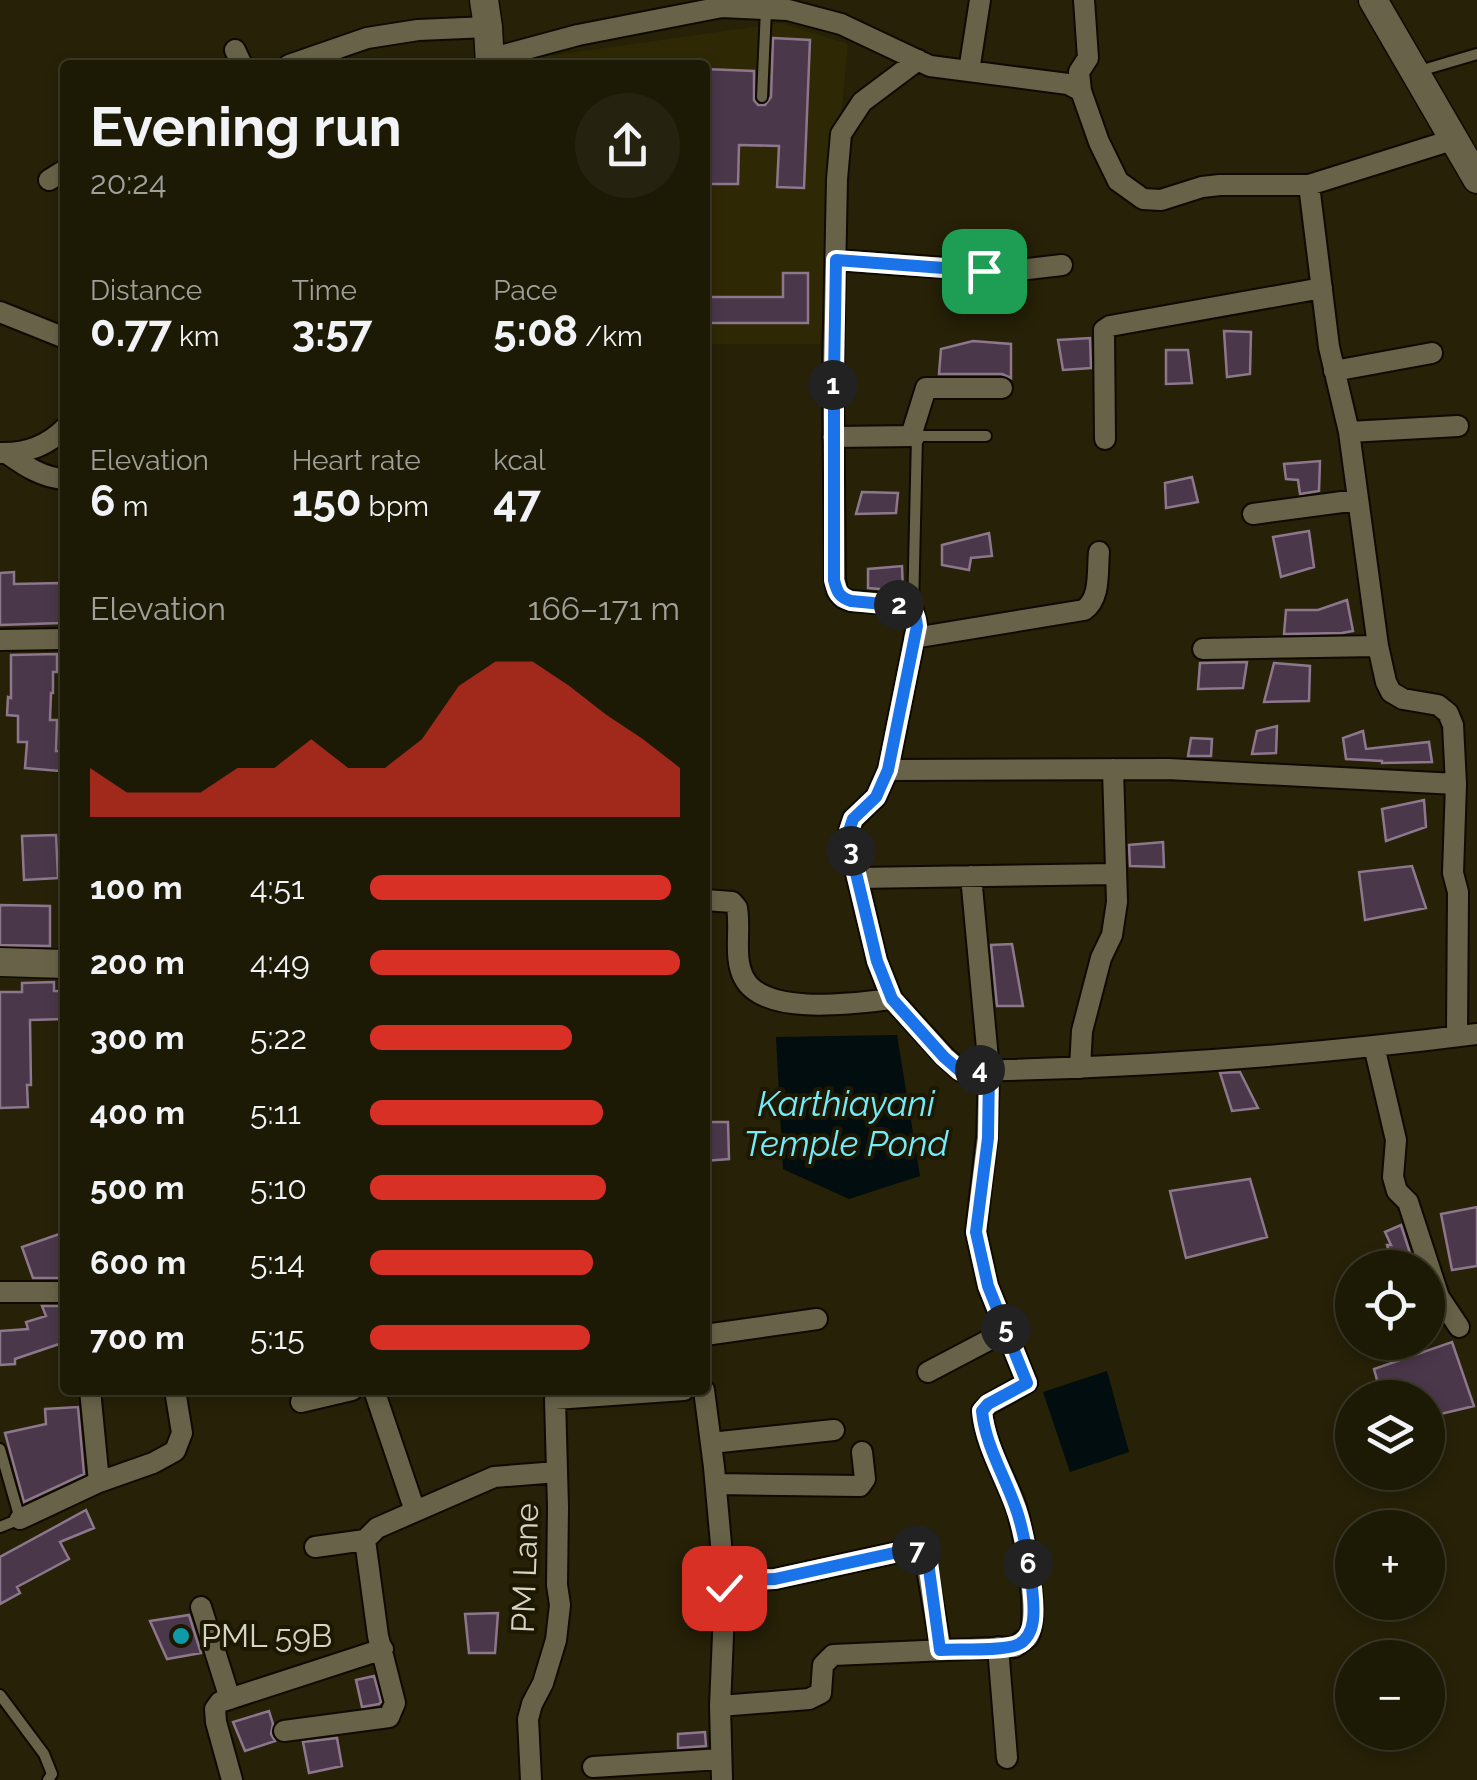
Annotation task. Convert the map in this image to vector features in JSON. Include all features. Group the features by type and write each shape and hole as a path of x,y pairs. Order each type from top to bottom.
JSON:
{"main road":[{"path":"1373,0 1477,179"},
{"path":"486,13 489,60"},
{"path":"0,962 60,962"}],"street":[{"path":"969,71 980,0"},
{"path":"1084,0 1088,58 1079,72 1081,92 1118,181 1144,199 1160,200 1220,185 1310,185 1452,140"},
{"path":"496,60 578,35 722,8 790,5 930,66 1068,84 1081,92"},
{"path":"303,60 367,38 486,13"},
{"path":"918,60 862,102 841,134 837,179 834,580 836,591 843,598 913,610 917,626 888,770 876,797 853,819 850,848 877,961 892,999 960,1071 1080,1068 1374,1046 1467,1035 1467,893 1452,874 1456,784 1453,725 1448,713 1438,705 1403,700 1390,692 1378,646 1349,432 1334,372 1310,185"},
{"path":"836,260 1002,272 1062,265"},
{"path":"1105,439 1104,330 1322,288"},
{"path":"0,312 60,336"},
{"path":"1334,372 1432,353"},
{"path":"833,437 914,436 926,388 1002,388"},
{"path":"1349,432 1458,426"},
{"path":"4,454 34,449 60,433"},
{"path":"4,454 32,470 60,478"},
{"path":"1253,514 1357,500"},
{"path":"914,638 1084,610 1096,595 1099,552"},
{"path":"0,640 60,640"},
{"path":"1203,649 1378,646"},
{"path":"888,770 1168,769 1456,784"},
{"path":"1080,1068 1082,1031 1112,935 1116,902 1114,770"},
{"path":"858,878 1116,874"},
{"path":"720,1706 809,1699 820,1693 823,1665 833,1654 1015,1646 1027,1638 1033,1620 1029,1567 1017,1510 982,1411 1027,1383 988,1286 976,1232 988,1138 989,1070 971,876"},
{"path":"710,900 732,902 736,908 744,978 766,998 819,1005 892,999"},
{"path":"1374,1046 1396,1140 1393,1177 1408,1202 1439,1297 1459,1327"},
{"path":"0,1292 60,1292"},
{"path":"710,1334 817,1319"},
{"path":"928,1372 1006,1330"},
{"path":"90,1395 99,1482"},
{"path":"20,1519 99,1482 154,1464 175,1451 182,1433 176,1395"},
{"path":"302,1402 331,1395"},
{"path":"376,1395 414,1510"},
{"name":"PM Lane","path":"531,1780 528,1719 556,1640 560,1605 556,1570 555,1399 612,1395"},
{"path":"593,1767 722,1770 724,1581 705,1395"},
{"path":"711,1443 834,1430"},
{"path":"716,1484 860,1486 865,1480 862,1452"},
{"name":"PM Lane","path":"315,1547 364,1540 377,1528 414,1510 494,1477 557,1472"},
{"path":"284,1731 388,1717 396,1703 378,1636 364,1540"},
{"path":"724,1581 775,1579 912,1549 924,1551 940,1650"},
{"path":"201,1607 230,1699"},
{"path":"998,1648 1007,1758"},
{"path":"232,1780 216,1722 220,1702 382,1649"}],"lane":[{"path":"762,97 766,9"},
{"path":"1416,72 1477,54"},
{"path":"913,610 914,436 986,436"},
{"path":"0,1449 20,1519 0,1527"},
{"path":"0,1695 44,1754 52,1774 48,1780"}],"shaded area":[{"path":"781,23 848,44 820,344 710,344 710,60 518,60"}],"water":[{"name":"Karthiayani Temple Pond","path":"897,1035 920,1176 849,1199 783,1169 776,1037"},
{"path":"1107,1371 1129,1452 1070,1472 1043,1392"}],"building":[{"path":"773,38 810,40 804,188 777,187 779,146 739,145 738,184 710,184 710,69 754,71 754,100 765,105 771,97"},
{"path":"783,273 808,273 808,323 710,323 710,297 783,297"},
{"path":"1224,331 1251,332 1250,374 1227,377"},
{"path":"1090,338 1091,368 1063,370 1058,340"},
{"path":"973,341 1011,344 1011,378 1002,374 939,374 941,349"},
{"path":"1166,350 1188,350 1192,383 1166,384"},
{"path":"1320,461 1319,491 1300,494 1298,480 1286,479 1284,464"},
{"path":"1192,477 1198,502 1166,508 1165,483"},
{"path":"862,492 898,493 896,513 856,514"},
{"path":"1309,531 1314,567 1281,577 1273,537"},
{"path":"989,533 992,556 971,558 969,570 942,565 942,545"},
{"path":"902,566 903,591 868,588 868,569"},
{"path":"14,572 14,584 60,583 60,623 0,625 0,573"},
{"path":"1347,600 1353,631 1284,634 1286,610 1318,610"},
{"path":"57,654 50,720 57,720 59,771 25,768 27,742 18,742 18,716 7,715 11,655"},
{"path":"1247,662 1243,688 1198,689 1200,663"},
{"path":"1274,663 1310,666 1309,701 1264,702"},
{"path":"1277,726 1276,753 1252,754 1257,731"},
{"path":"1363,731 1366,749 1429,742 1432,762 1346,759 1343,738"},
{"path":"1191,738 1212,739 1211,756 1188,756"},
{"path":"1424,800 1426,827 1386,841 1382,809"},
{"path":"56,835 58,878 24,880 22,836"},
{"path":"1163,842 1164,867 1130,866 1129,845"},
{"path":"1412,866 1426,908 1365,920 1359,872"},
{"path":"0,905 50,906 50,946 0,945"},
{"path":"1012,944 1023,1006 997,1006 991,945"},
{"path":"54,982 54,991 60,991 60,1019 30,1020 28,1107 0,1108 0,992 22,992 22,983"},
{"path":"1240,1072 1258,1108 1232,1111 1220,1073"},
{"path":"710,1122 728,1122 729,1159 710,1161"},
{"path":"1250,1179 1267,1237 1186,1258 1170,1191"},
{"path":"1477,1207 1477,1266 1452,1270 1441,1214"},
{"path":"1401,1225 1409,1250 1389,1250 1387,1245 1391,1245 1385,1232"},
{"path":"60,1234 60,1278 33,1278 22,1247"},
{"path":"42,1306 59,1306 60,1344 15,1359 15,1364 0,1365 0,1331 28,1329 26,1322 46,1316"},
{"path":"1452,1342 1474,1406 1445,1413 1445,1380 1377,1380 1374,1369 1400,1360 1445,1360 1445,1344"},
{"path":"78,1407 84,1474 24,1502 5,1433 46,1424 45,1409"},
{"path":"86,1510 94,1528 60,1542 69,1559 17,1587 20,1593 0,1604 0,1557"},
{"path":"498,1613 495,1653 469,1653 465,1614"},
{"name":"PML 59B","path":"189,1615 201,1653 167,1659 150,1621"},
{"path":"374,1676 381,1702 362,1707 356,1680"},
{"path":"269,1711 275,1741 245,1751 233,1722"},
{"path":"705,1732 706,1746 678,1748 678,1734"},
{"path":"337,1738 342,1766 309,1773 303,1742"}],"place":[{"name":"PML 59B","path":"181,1636"}],"route":[{"path":"724,1588 724,1581 775,1579 912,1549 924,1551 928,1562 940,1650 1015,1646 1027,1638 1033,1620 1029,1567 1017,1510 996,1460 982,1411 1027,1383 988,1286 976,1232 988,1138 989,1070 960,1071 892,999 877,961 850,848 853,819 876,797 888,770 916,617 905,606 843,598 836,591 834,580 836,260 984,271"}]}
